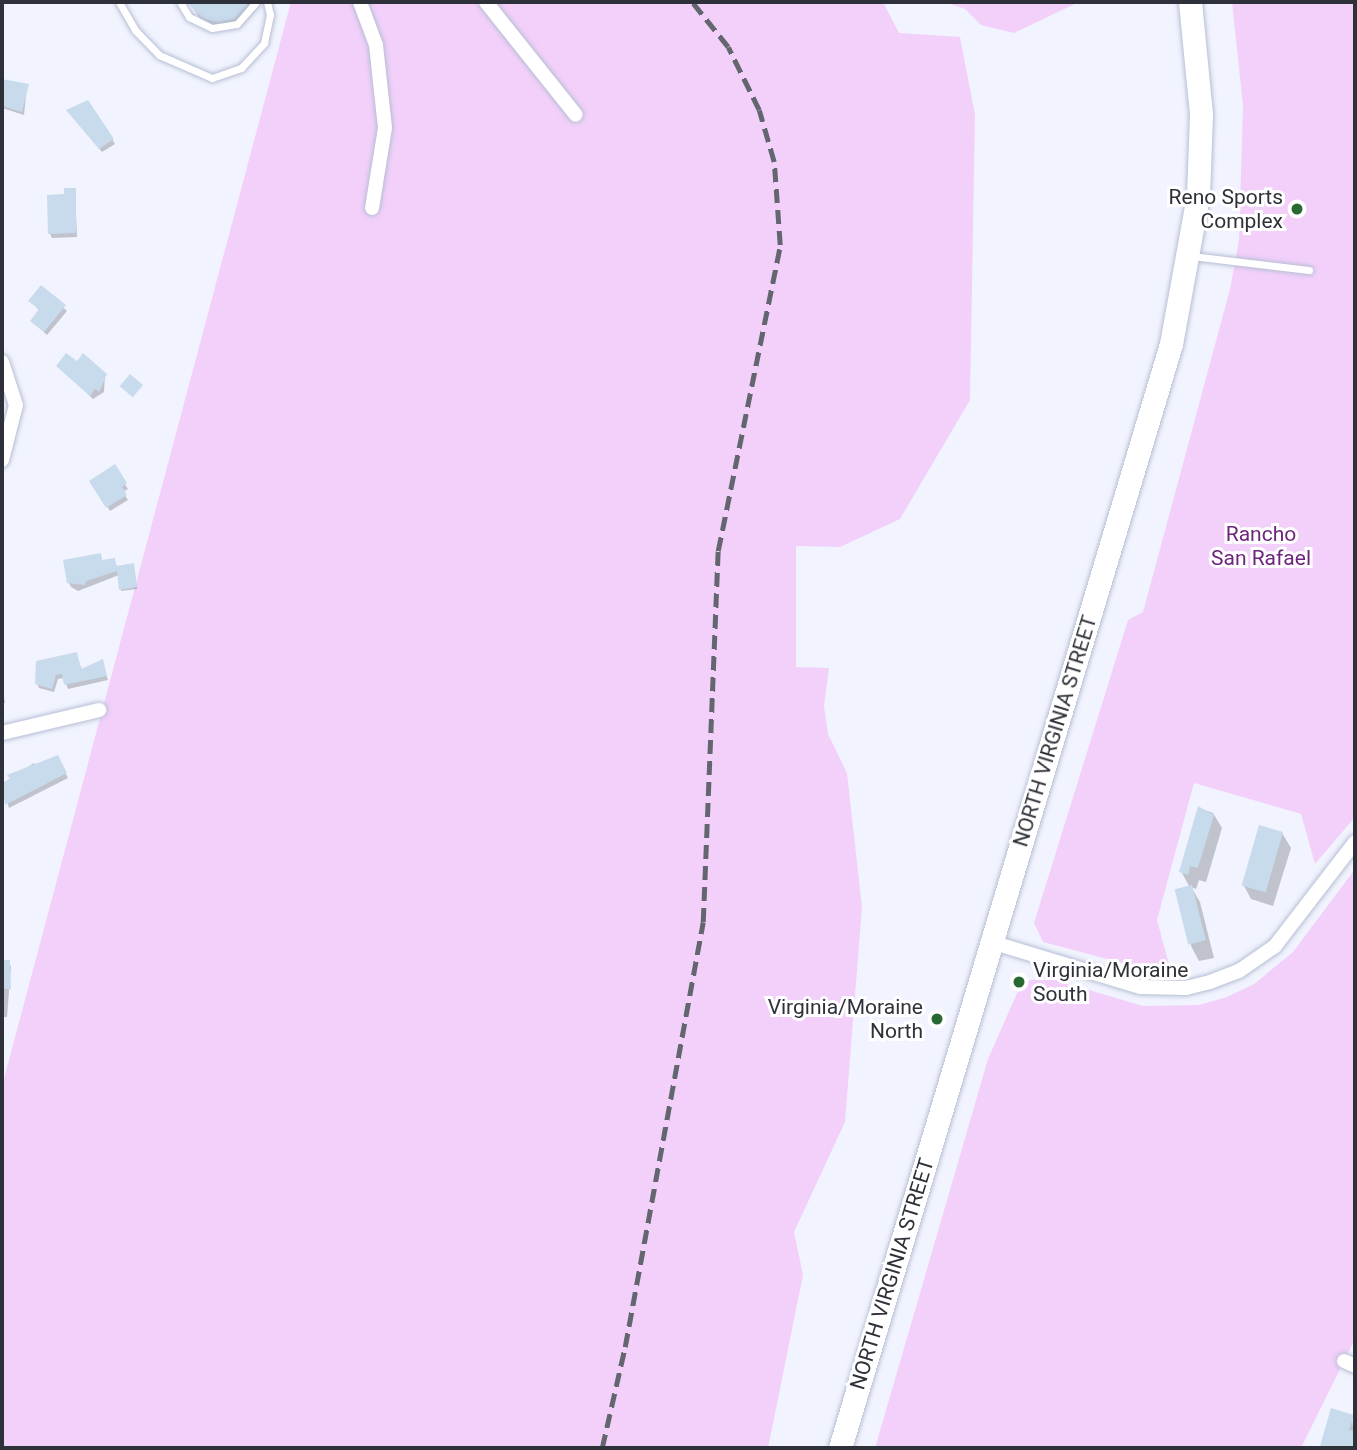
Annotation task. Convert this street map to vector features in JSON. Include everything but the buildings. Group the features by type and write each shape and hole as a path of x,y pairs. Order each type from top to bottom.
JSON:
{"main road":[{"name":"NORTH VIRGINIA STREET","path":"840,1448 1158,390 1190,256 1201,114 1190,2"}],"street":[{"path":"360,2 376,45 385,128 372,208"},
{"path":"486,2 576,115"},
{"path":"2,362 16,405 2,460"},
{"path":"2,733 99,710"},
{"path":"991,942 1140,987 1186,988 1210,982 1239,971 1275,946 1355,842"}],"lane":[{"path":"119,2 135,30 159,55 212,78 241,68 264,43 270,15 267,2"},
{"path":"180,2 189,17 212,28 237,24 256,2"},
{"path":"1190,256 1309,270"}],"green space":[{"path":"291,2 883,2 899,33 960,37 975,115 970,400 900,519 840,547 796,546 796,667 829,668 824,706 828,734 847,773 862,907 845,1122 794,1232 803,1275 768,1448 2,1448 2,1086"},
{"path":"945,2 1079,2 1014,33 981,25 965,9"},
{"name":"Rancho San Rafael","path":"1232,2 1355,2 1355,817 1315,864 1301,814 1194,783 1157,920 1171,972 1156,972 1043,942 1034,923 1128,620 1143,612 1230,289 1239,240 1243,106"},
{"path":"1355,869 1355,1339 1301,1448 875,1448 988,1059 1022,982 1045,977 1143,1006 1199,1005 1227,997 1254,984 1293,952"}],"railway":[{"path":"602,1448 625,1347 703,922 718,551 780,245 774,162 759,110 728,47 692,2"}],"place":[{"name":"Reno Sports Complex","path":"1297,209"},
{"name":"Virginia/Moraine South","path":"1019,982"},
{"name":"Virginia/Moraine North","path":"937,1019"}]}
